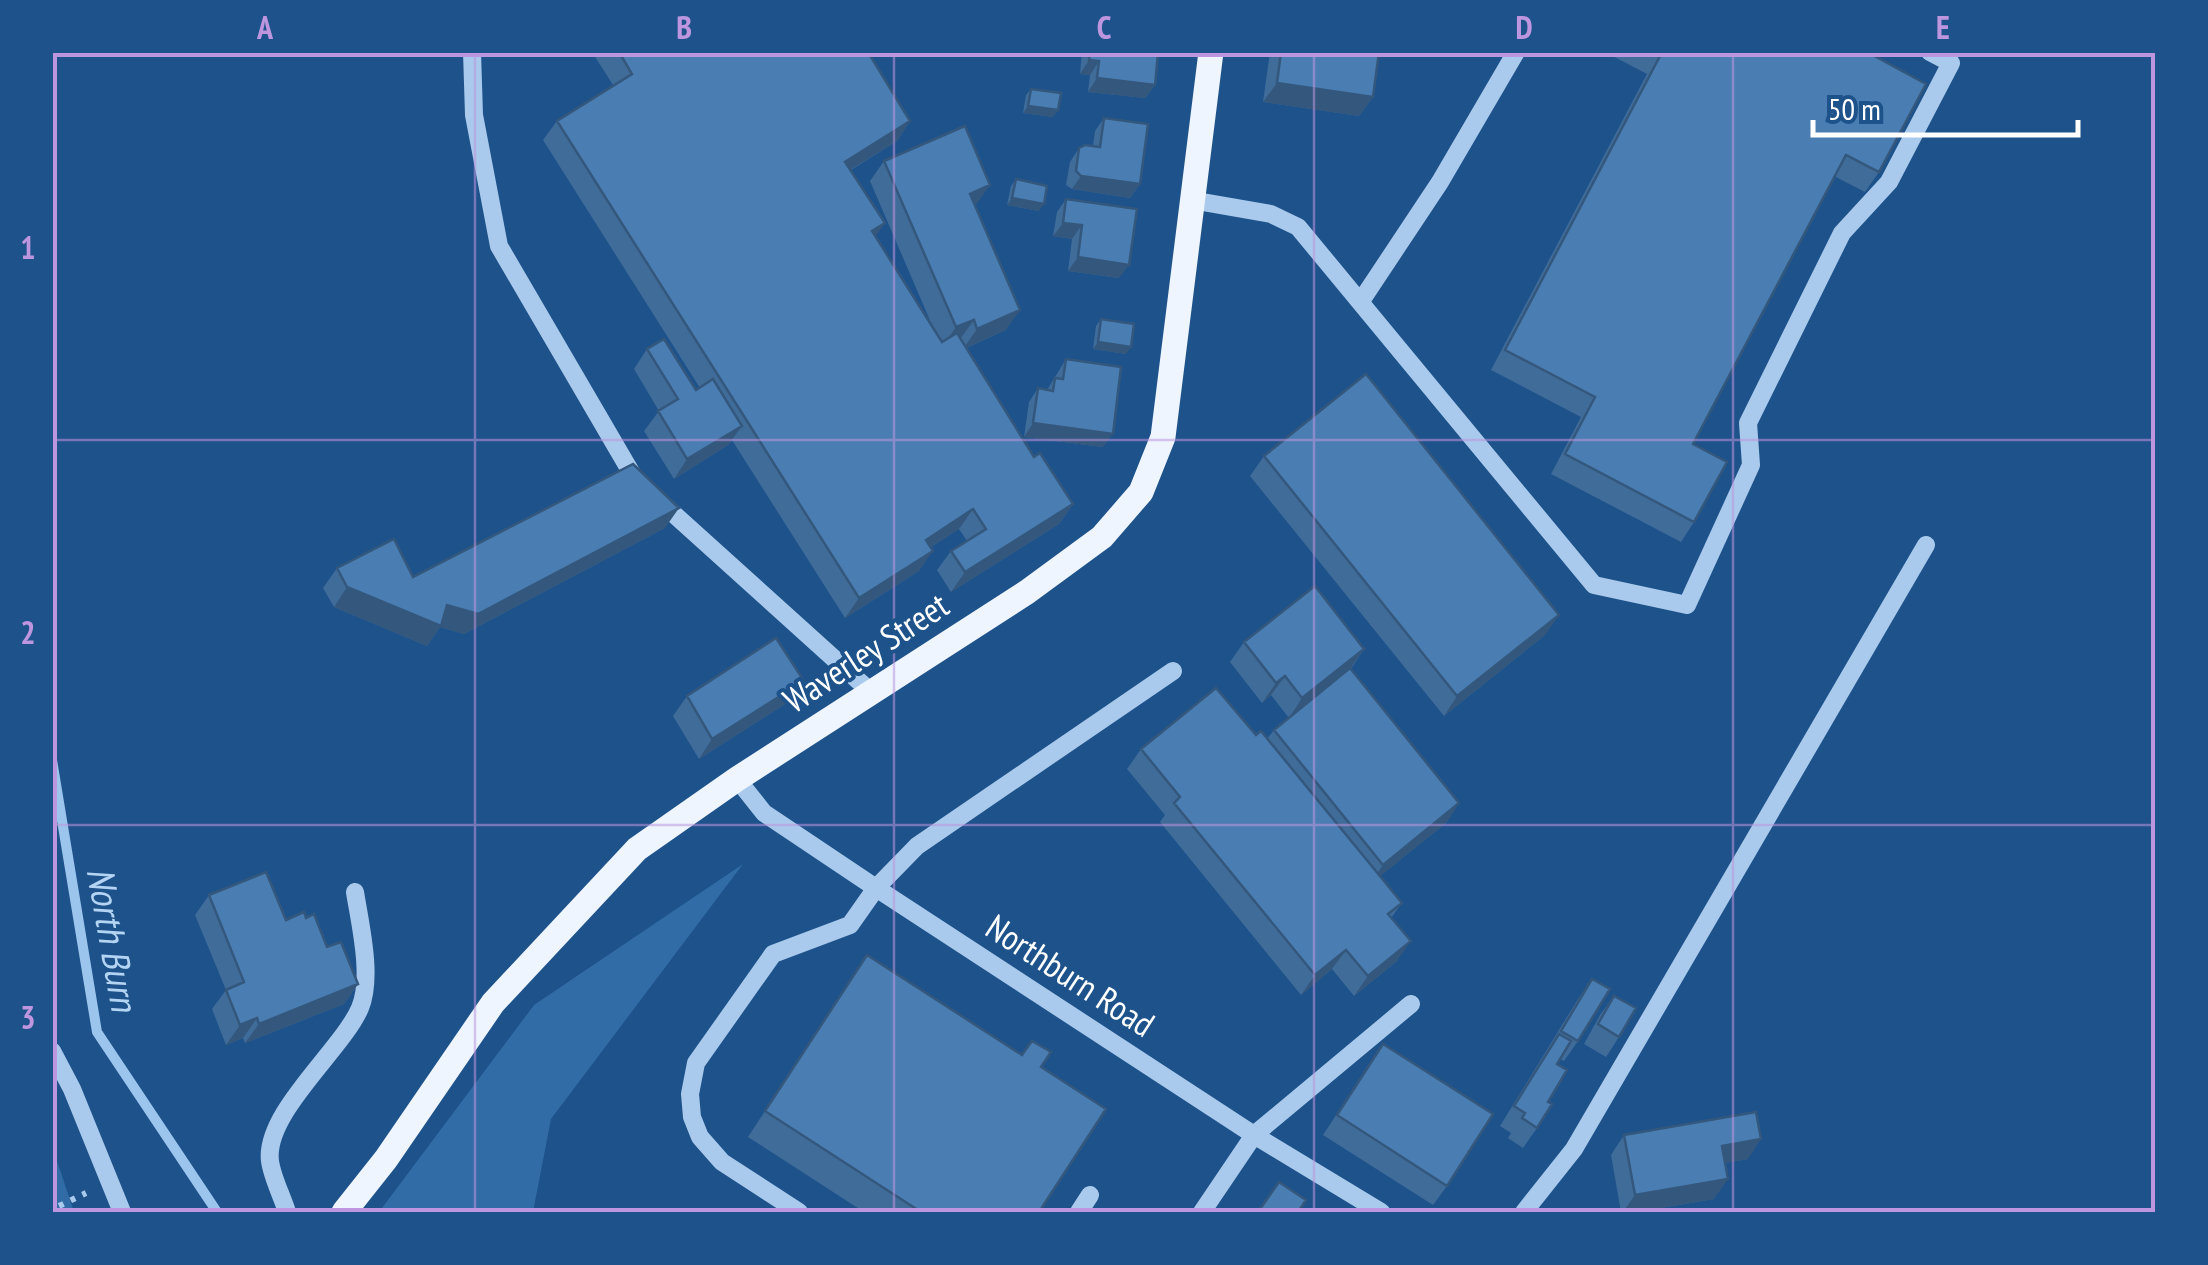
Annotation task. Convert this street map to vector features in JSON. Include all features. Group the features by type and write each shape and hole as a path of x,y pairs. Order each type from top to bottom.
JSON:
{"main road":[{"name":"Waverley Street","path":"344,1212 386,1159 493,1003 638,848 737,778 1026,592 1102,537 1141,492 1163,437 1211,52"}],"street":[{"path":"472,52 474,115 500,246 635,480 870,692"},
{"path":"1361,302 1440,182 1516,52"},
{"path":"1191,200 1270,214 1298,227 1594,585 1687,605 1752,464 1748,424 1756,406 1842,233 1889,182 1951,63 1930,52"},
{"path":"1524,1212 1574,1149 1926,545"},
{"path":"800,1212 710,1150 700,1138 692,1117 691,1077 696,1064 773,954 850,925 876,888 918,846 1172,671"},
{"name":"Northburn Road","path":"737,778 764,812 876,888 1254,1135 1381,1212"},
{"path":"288,1212 270,1160 272,1141 302,1088 360,1007 364,960 354,892"},
{"path":"1202,1212 1254,1135 1411,1004"},
{"path":"52,1051 122,1212"},
{"path":"1079,1212 1090,1195"}],"path":[{"path":"52,1200 55,1208 110,1182"}],"shaded area":[{"path":"743,864 551,1119 533,1212 379,1212 534,1005"},
{"path":"53,1149 74,1212 53,1212"}],"building":[{"path":"619,52 868,52 910,121 845,162 885,223 872,231 942,342 957,333 1034,457 1040,453 1073,504 965,572 951,551 986,529 973,509 926,540 933,551 859,598 557,121 632,74"},
{"path":"1090,52 1158,52 1155,85 1097,78 1099,61 1089,60"},
{"path":"1281,52 1379,52 1373,97 1277,83"},
{"path":"1657,52 1867,52 1926,84 1879,172 1846,155 1693,444 1727,462 1694,522 1565,454 1595,397 1505,350 1661,54"},
{"path":"1031,89 1061,93 1058,110 1028,106"},
{"path":"1104,118 1148,124 1140,184 1081,176 1076,171 1079,148 1100,147"},
{"path":"965,126 990,185 970,194 1020,310 977,329 974,320 956,327 884,161"},
{"path":"1016,179 1047,186 1044,204 1012,198"},
{"path":"1066,199 1137,209 1129,265 1078,257 1082,225 1063,223"},
{"path":"1101,319 1134,324 1131,347 1098,342"},
{"path":"664,339 696,390 713,379 742,426 687,459 658,411 678,399 647,349"},
{"path":"1066,359 1121,367 1113,434 1033,423 1038,388 1053,391 1055,378 1063,379"},
{"path":"1366,374 1559,615 1457,696 1264,456"},
{"path":"633,464 679,508 478,614 447,605 441,626 347,587 337,568 394,539 413,577"},
{"path":"1315,586 1364,649 1302,698 1285,676 1276,683 1244,642"},
{"path":"776,638 804,681 712,739 687,696"},
{"path":"1350,668 1459,803 1383,865 1274,730"},
{"path":"1216,688 1256,735 1261,731 1402,903 1388,914 1411,941 1368,976 1346,950 1315,975 1174,803 1180,797 1141,749"},
{"path":"266,872 286,920 304,912 306,918 314,914 327,947 341,942 358,984 259,1024 257,1018 240,1025 226,990 244,982 209,895"},
{"path":"867,955 1022,1055 1032,1041 1051,1052 1041,1067 1106,1109 1039,1212 921,1212 765,1111"},
{"path":"1592,979 1610,989 1578,1041 1561,1031"},
{"path":"1614,996 1636,1008 1619,1037 1598,1024"},
{"path":"1559,1034 1571,1041 1557,1064 1567,1070 1537,1128 1522,1118 1525,1113 1514,1106"},
{"path":"1383,1044 1493,1114 1447,1186 1337,1115"},
{"path":"1756,1112 1761,1139 1722,1146 1728,1179 1635,1195 1624,1135"},
{"path":"1279,1182 1306,1200 1298,1212 1258,1212"}],"waterway":[{"name":"North Burn","path":"52,760 97,1032 217,1212"}]}
